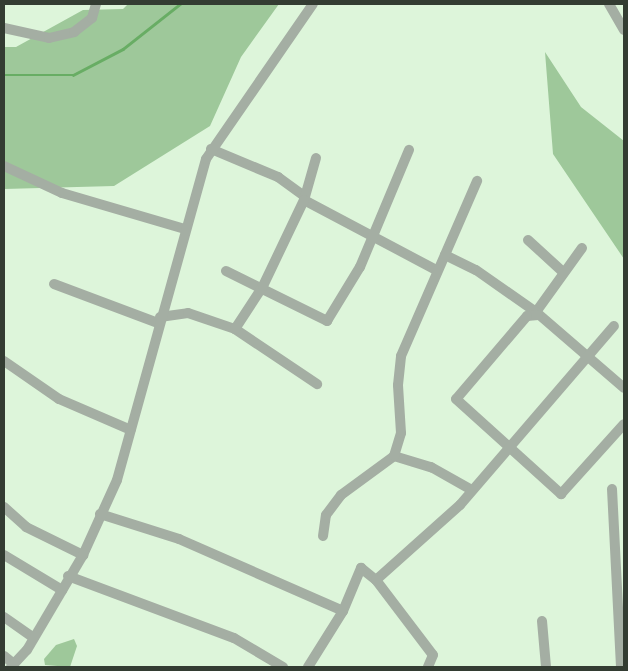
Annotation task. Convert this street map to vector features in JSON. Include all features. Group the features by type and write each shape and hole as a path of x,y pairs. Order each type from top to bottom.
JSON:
{"street":[{"path":"4,28 49,38 74,32 92,18 96,4"},
{"path":"4,656 12,665 33,637 62,590 68,576 83,556 116,480 185,229 211,149 313,4"},
{"path":"608,4 624,30"},
{"path":"211,149 278,177 304,198 369,237 436,270"},
{"path":"226,272 263,286 327,321 360,267 369,237 410,150"},
{"path":"235,329 263,286 304,198 316,158"},
{"path":"4,166 62,193 185,229"},
{"path":"323,536 326,515 341,495 394,456 401,432 398,386 402,356 436,270 445,255 477,181"},
{"path":"528,240 563,272"},
{"path":"582,248 563,272 537,314 526,316 456,399 509,449 561,494 624,424"},
{"path":"445,255 476,270 537,314 624,388"},
{"path":"54,284 159,320 188,313 235,329 317,384"},
{"path":"376,580 431,534 470,489 509,449 614,326"},
{"path":"4,361 59,399 131,430"},
{"path":"394,456 431,467 470,489"},
{"path":"612,489 621,667"},
{"path":"4,507 26,527 83,556"},
{"path":"100,514 179,539 343,611"},
{"path":"4,555 62,590"},
{"path":"308,667 343,611 361,568 376,580 433,655 432,666"},
{"path":"68,576 234,638 283,667"},
{"path":"4,617 33,637"},
{"path":"542,621 546,667"}],"green space":[{"path":"128,4 279,4 241,57 210,126 114,186 4,189 4,47 16,47 83,10 123,9"},
{"path":"545,52 581,107 624,141 624,259 553,154"},
{"path":"74,639 77,646 70,667 45,665 44,659 56,645"}],"waterway":[{"path":"4,75 73,75 123,49 180,4"}]}
